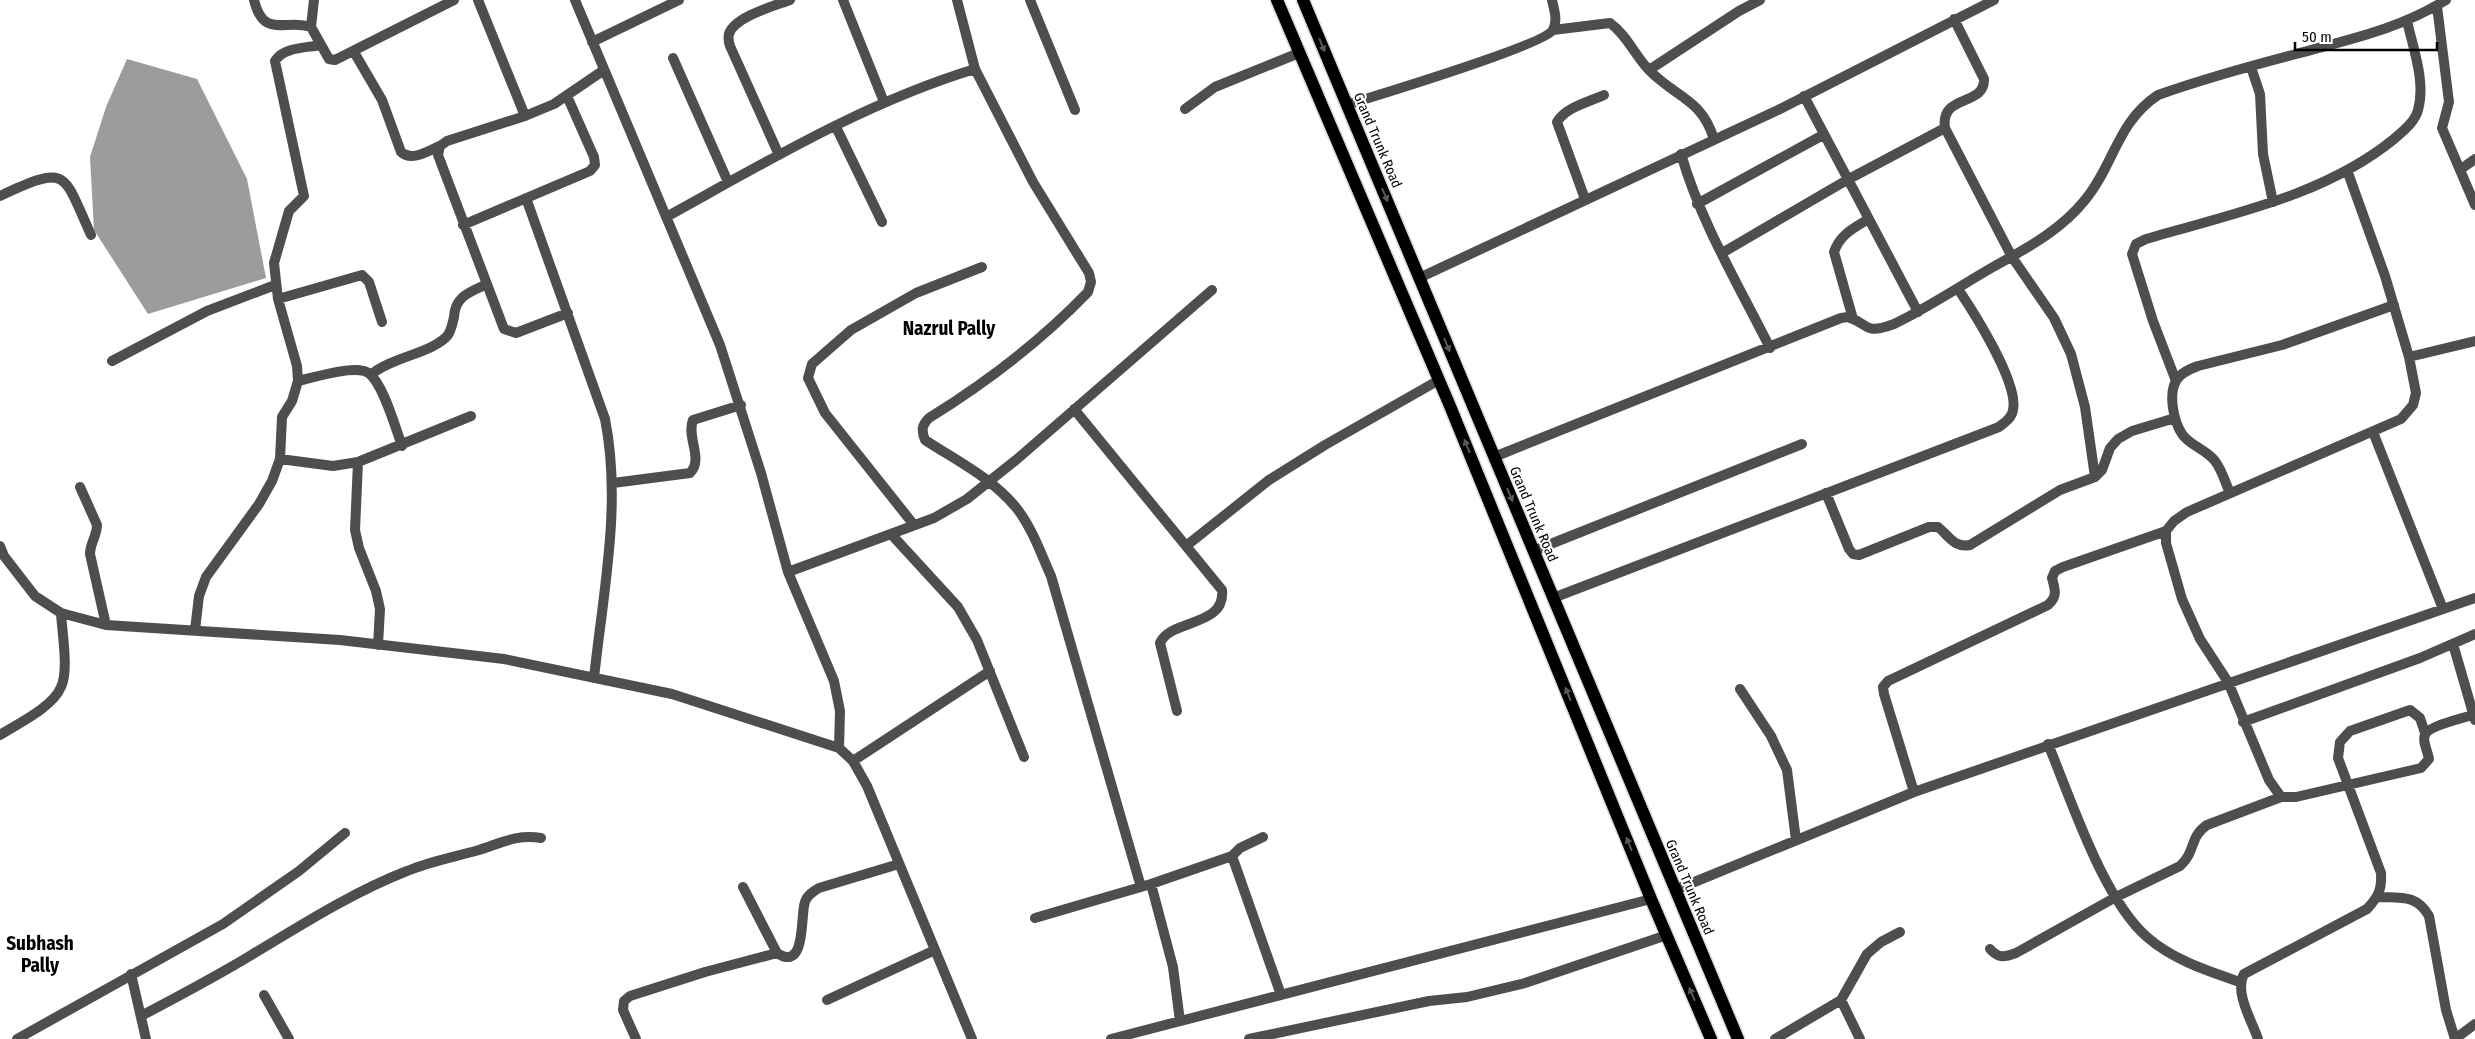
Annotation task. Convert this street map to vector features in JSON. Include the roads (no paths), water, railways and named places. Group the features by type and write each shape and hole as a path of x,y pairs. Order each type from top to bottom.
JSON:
{"main road":[{"path":"1277,0 1439,380 1651,899 1711,1039"},
{"name":"Grand Trunk Road","path":"1304,0 1346,105 1738,1039"}],"street":[{"path":"254,0 260,17 267,23 277,27 303,24 311,27"},
{"path":"314,0 311,27 329,59 343,58 454,0"},
{"path":"478,0 524,116"},
{"path":"575,0 720,344 762,473 788,572 834,681 840,711 839,748"},
{"path":"592,42 680,0"},
{"path":"779,155 730,46 729,35 733,27 744,18 790,0"},
{"path":"843,0 884,102"},
{"path":"957,0 975,69 1029,174 1089,273 1091,282 1088,292 1033,344 922,424 922,432 925,440 990,482 1018,510 1036,542 1051,576 1146,886 1173,967 1180,1021"},
{"path":"1030,0 1075,110"},
{"path":"1346,105 1545,38 1553,30 1556,19 1552,0"},
{"path":"1649,70 1739,11 1760,0"},
{"path":"1419,278 1804,96 1994,0"},
{"path":"1494,457 1841,318 1853,319 1866,328 1875,330 1894,324 1958,289 2058,227 2086,200 2131,119 2142,106 2158,95 2251,67 2362,38 2407,21 2441,3 2449,102 2442,128 2475,205"},
{"path":"1954,19 1984,79 1984,85 1977,94 1947,111 1944,117 1945,128 2012,257 2054,318 2071,354 2085,407 2095,477"},
{"path":"2176,381 2153,321 2132,254 2136,244 2146,239 2273,202 2310,189 2347,170 2386,145 2407,128 2418,112 2421,90 2407,21"},
{"path":"1553,30 1610,23 1621,30 1630,47 1649,70 1700,110 1709,122 1714,139"},
{"path":"195,630 199,596 206,577 259,504 272,481 280,459 282,417 292,401 298,381 297,366 275,285 274,262 289,211 301,202 304,196 275,61 278,56 285,52 321,45"},
{"path":"354,52 382,100 401,152 406,156 413,157 440,146 447,141 524,116 567,96 604,70"},
{"path":"1185,109 1221,84 1299,53"},
{"path":"673,58 728,182"},
{"path":"2251,67 2260,94 2262,154 2273,202"},
{"path":"666,217 779,155 884,102 931,83 975,69"},
{"path":"1585,199 1557,122 1569,110 1604,95"},
{"path":"463,225 590,171 595,164 594,157 567,96"},
{"path":"1804,96 1918,312"},
{"path":"836,127 882,222"},
{"path":"1722,253 1847,180 1945,128"},
{"path":"1697,204 1824,135"},
{"path":"440,146 438,155 441,166 502,323 509,332 516,333 568,313"},
{"path":"1681,154 1697,204 1770,348"},
{"path":"2461,169 2475,159"},
{"path":"1914,792 1884,694 1883,687 1888,681 2048,605 2054,599 2056,591 2052,578 2055,572 2063,567 2166,531 2174,521 2188,512 2373,432 2402,418 2414,405 2416,393 2409,357 2394,305 2347,170"},
{"path":"0,196 50,176 61,178 68,185 91,235"},
{"path":"526,198 605,419 611,452 613,483 594,678"},
{"path":"1853,319 1834,252 1838,241 1842,237 1868,220"},
{"path":"914,525 825,413 808,378 812,364 851,330 916,293 982,267"},
{"path":"278,299 362,275 369,282 382,322"},
{"path":"372,374 382,366 448,335 453,322 454,307 458,300 487,284"},
{"path":"112,361 207,311 275,285"},
{"path":"1553,598 1988,432 2009,419 2014,409 2012,392 1981,323 1958,289"},
{"path":"788,572 934,518 967,499 990,482 1212,290"},
{"path":"2230,493 2217,463 2210,455 2192,444 2182,434 2175,418 2173,395 2176,381 2185,372 2198,366 2282,344 2394,305"},
{"path":"2409,357 2475,341"},
{"path":"298,381 354,370 366,371 372,374 385,399 402,446"},
{"path":"1186,546 1269,480 1325,445 1439,380"},
{"path":"613,483 690,473 695,468 696,461 691,434 693,420 741,405"},
{"path":"1074,409 1216,580 1222,590 1223,599 1219,607 1210,615 1163,636 1160,643 1177,712"},
{"path":"280,459 333,466 358,462 402,446 471,416"},
{"path":"1826,493 1849,549 1853,554 1859,555 1929,527 1938,527 1954,543 1961,546 1970,545 2060,490 2095,477 2102,470 2110,448 2118,439 2132,432 2175,418"},
{"path":"2373,432 2443,609"},
{"path":"1533,551 1802,444"},
{"path":"358,462 355,530 359,548 376,591 380,609 378,645"},
{"path":"80,487 97,525 97,532 90,544 90,554 106,625"},
{"path":"2166,531 2166,542 2182,599 2200,639 2228,682 2269,780 2282,797"},
{"path":"891,534 958,607 977,640 1024,756"},
{"path":"0,546 4,556 35,596 61,613 106,625 195,630 378,645 504,659 672,694 839,748 853,761 867,786 972,1039"},
{"path":"1675,890 1914,792 2048,744 2475,598"},
{"path":"0,735 42,708 61,687 64,675 61,613"},
{"path":"2242,718 2420,658 2475,634"},
{"path":"2425,733 2434,727 2474,718 2453,644"},
{"path":"853,761 990,671"},
{"path":"1740,689 1771,736 1786,770 1796,840"},
{"path":"1990,949 1995,954 2004,957 2016,953 2116,897 2180,866 2188,859 2198,831 2207,825 2282,797 2296,797 2346,785 2421,768 2429,759 2424,738 2425,733 2420,718 2410,710 2350,730 2340,742 2338,758 2346,785 2381,874 2381,886 2378,897 2367,909 2244,974 2240,982 2241,992 2258,1039"},
{"path":"2048,744 2106,882 2126,915 2147,937 2171,954 2198,967 2240,982"},
{"path":"17,1039 223,924 263,898 345,833"},
{"path":"141,1016 217,976 316,916 405,872 443,858 510,839 526,836 541,838"},
{"path":"1035,918 1146,886 1232,856 1240,848 1262,837"},
{"path":"1232,856 1281,995"},
{"path":"743,887 777,952 783,957 790,956 796,951 800,943 805,902 811,893 819,888 900,864"},
{"path":"2378,897 2416,900 2423,906 2430,924 2446,1010 2454,1039 2475,1024"},
{"path":"1111,1039 1651,899"},
{"path":"1775,1039 1841,1000 1867,954 1881,942 1900,932"},
{"path":"1250,1039 1429,1001 1467,997 1525,983 1667,935"},
{"path":"828,1000 935,950"},
{"path":"636,1039 623,1010 624,1001 630,996 777,952"},
{"path":"131,974 146,1039"},
{"path":"264,995 289,1039"},
{"path":"1841,1000 1860,1039"}],"district":[{"name":"Nazrul Pally","path":"949,328"},
{"name":"Subhash Pally","path":"40,954"}]}
